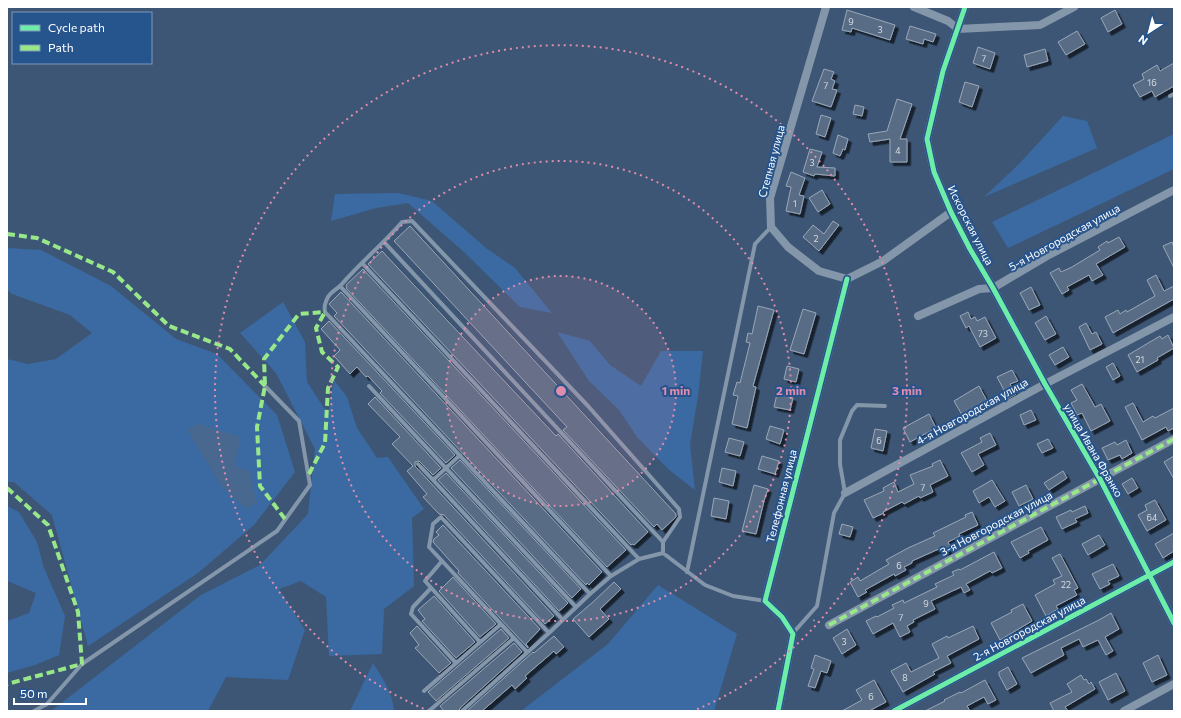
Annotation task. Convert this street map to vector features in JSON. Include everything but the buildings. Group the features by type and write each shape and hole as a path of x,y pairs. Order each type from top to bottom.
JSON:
{"street":[{"name":"Степная улица","path":"771,227 770,198 826,7"},
{"path":"914,7 948,21 958,29 1040,26 1074,7"},
{"name":"Искорская улица","path":"965,7 943,71 927,140 934,172 950,212 993,288"},
{"name":"5-я Новгородская улица","path":"918,316 979,289 993,288 1047,256 1174,190"},
{"path":"771,227 788,247 819,270 847,278 883,261 950,212"},
{"name":"Телефонная улица","path":"765,601 847,278"},
{"name":"улица Ивана Франко","path":"993,288 1045,384 1100,479 1174,623"},
{"name":"4-я Новгородская улица","path":"846,492 1045,384 1174,317"},
{"name":"3-я Новгородская улица","path":"828,625 1174,439"},
{"name":"2-я Новгородская улица","path":"894,711 1174,562"},
{"path":"765,601 782,617 793,634 778,711"},
{"path":"1124,711 1174,684"}],"lane":[{"path":"590,594 325,312 324,306 329,296 340,286 350,273 384,242 402,222 412,221 588,406 679,509 680,517 662,542"},
{"path":"687,572 755,244 771,227"},
{"path":"384,242 662,542 663,553 705,585 733,596 765,601"},
{"path":"362,263 639,559"},
{"path":"340,286 611,576"},
{"path":"34,711 47,704 82,664 277,531 310,485 299,421 265,386"},
{"path":"370,386 576,607"},
{"path":"793,634 817,606 834,513 846,492 840,464 840,440 852,411 857,405 885,406"},
{"path":"433,480 460,455"},
{"path":"418,464 563,620"},
{"path":"527,652 429,547 433,524 441,517 549,633"},
{"path":"462,711 611,576 639,559 663,553"},
{"path":"442,561 425,581 480,642"},
{"path":"431,588 413,607 411,614 456,663"},
{"path":"424,691 501,624"},
{"path":"429,711 514,638"}],"path":[{"path":"807,618 828,625"}],"shaded area":[{"path":"1063,116 1087,121 1097,148 984,197 1019,164"},
{"path":"1174,134 1174,169 1008,248 992,222"},
{"path":"398,193 432,201 486,248 515,268 552,313 520,307 464,252 408,203 376,208 331,221 335,194"},
{"path":"7,248 41,250 111,286 176,339 217,354 277,415 295,472 254,525 198,573 88,646 52,515 14,482 7,482 7,359 28,364 56,359 92,333 70,315 12,294 7,290"},
{"path":"283,302 305,342 307,382 328,414 334,380 347,397 357,428 377,458 388,457 424,509 412,518 414,586 384,609 382,654 329,656 326,597 301,581 279,589 305,630 288,680 226,677 208,711 51,711 201,595 260,565 308,514 315,449 276,373 240,333"},
{"path":"557,332 590,341 610,365 641,386 661,351 703,351 698,396 690,445 695,490 668,469 637,437 619,410 589,381"},
{"path":"200,424 240,437 235,466 250,472 257,503 247,509 221,486 187,429"},
{"path":"7,506 19,512 37,542 44,568 65,616 59,655 35,665 7,673 7,621 29,613 36,593 7,581"},
{"path":"658,585 737,634 714,711 521,711 608,644"},
{"path":"373,663 392,698 394,711 350,711"}],"marked path":[{"path":"7,234 37,238 113,272 169,326 230,349 265,386"},
{"path":"309,474 325,443 328,388 338,367 322,352 316,328 325,312"},
{"path":"285,519 260,486 257,427 265,386 264,359 299,314 325,312"},
{"path":"829,625 1174,439"},
{"path":"7,488 48,525 78,612 82,664 7,684"}],"cycle path":[{"path":"965,7 943,71 927,139 934,172 951,212 970,249 1100,479 1174,623"},
{"path":"778,711 793,634 782,617 765,601 847,279"},
{"path":"894,711 1174,562"}]}
